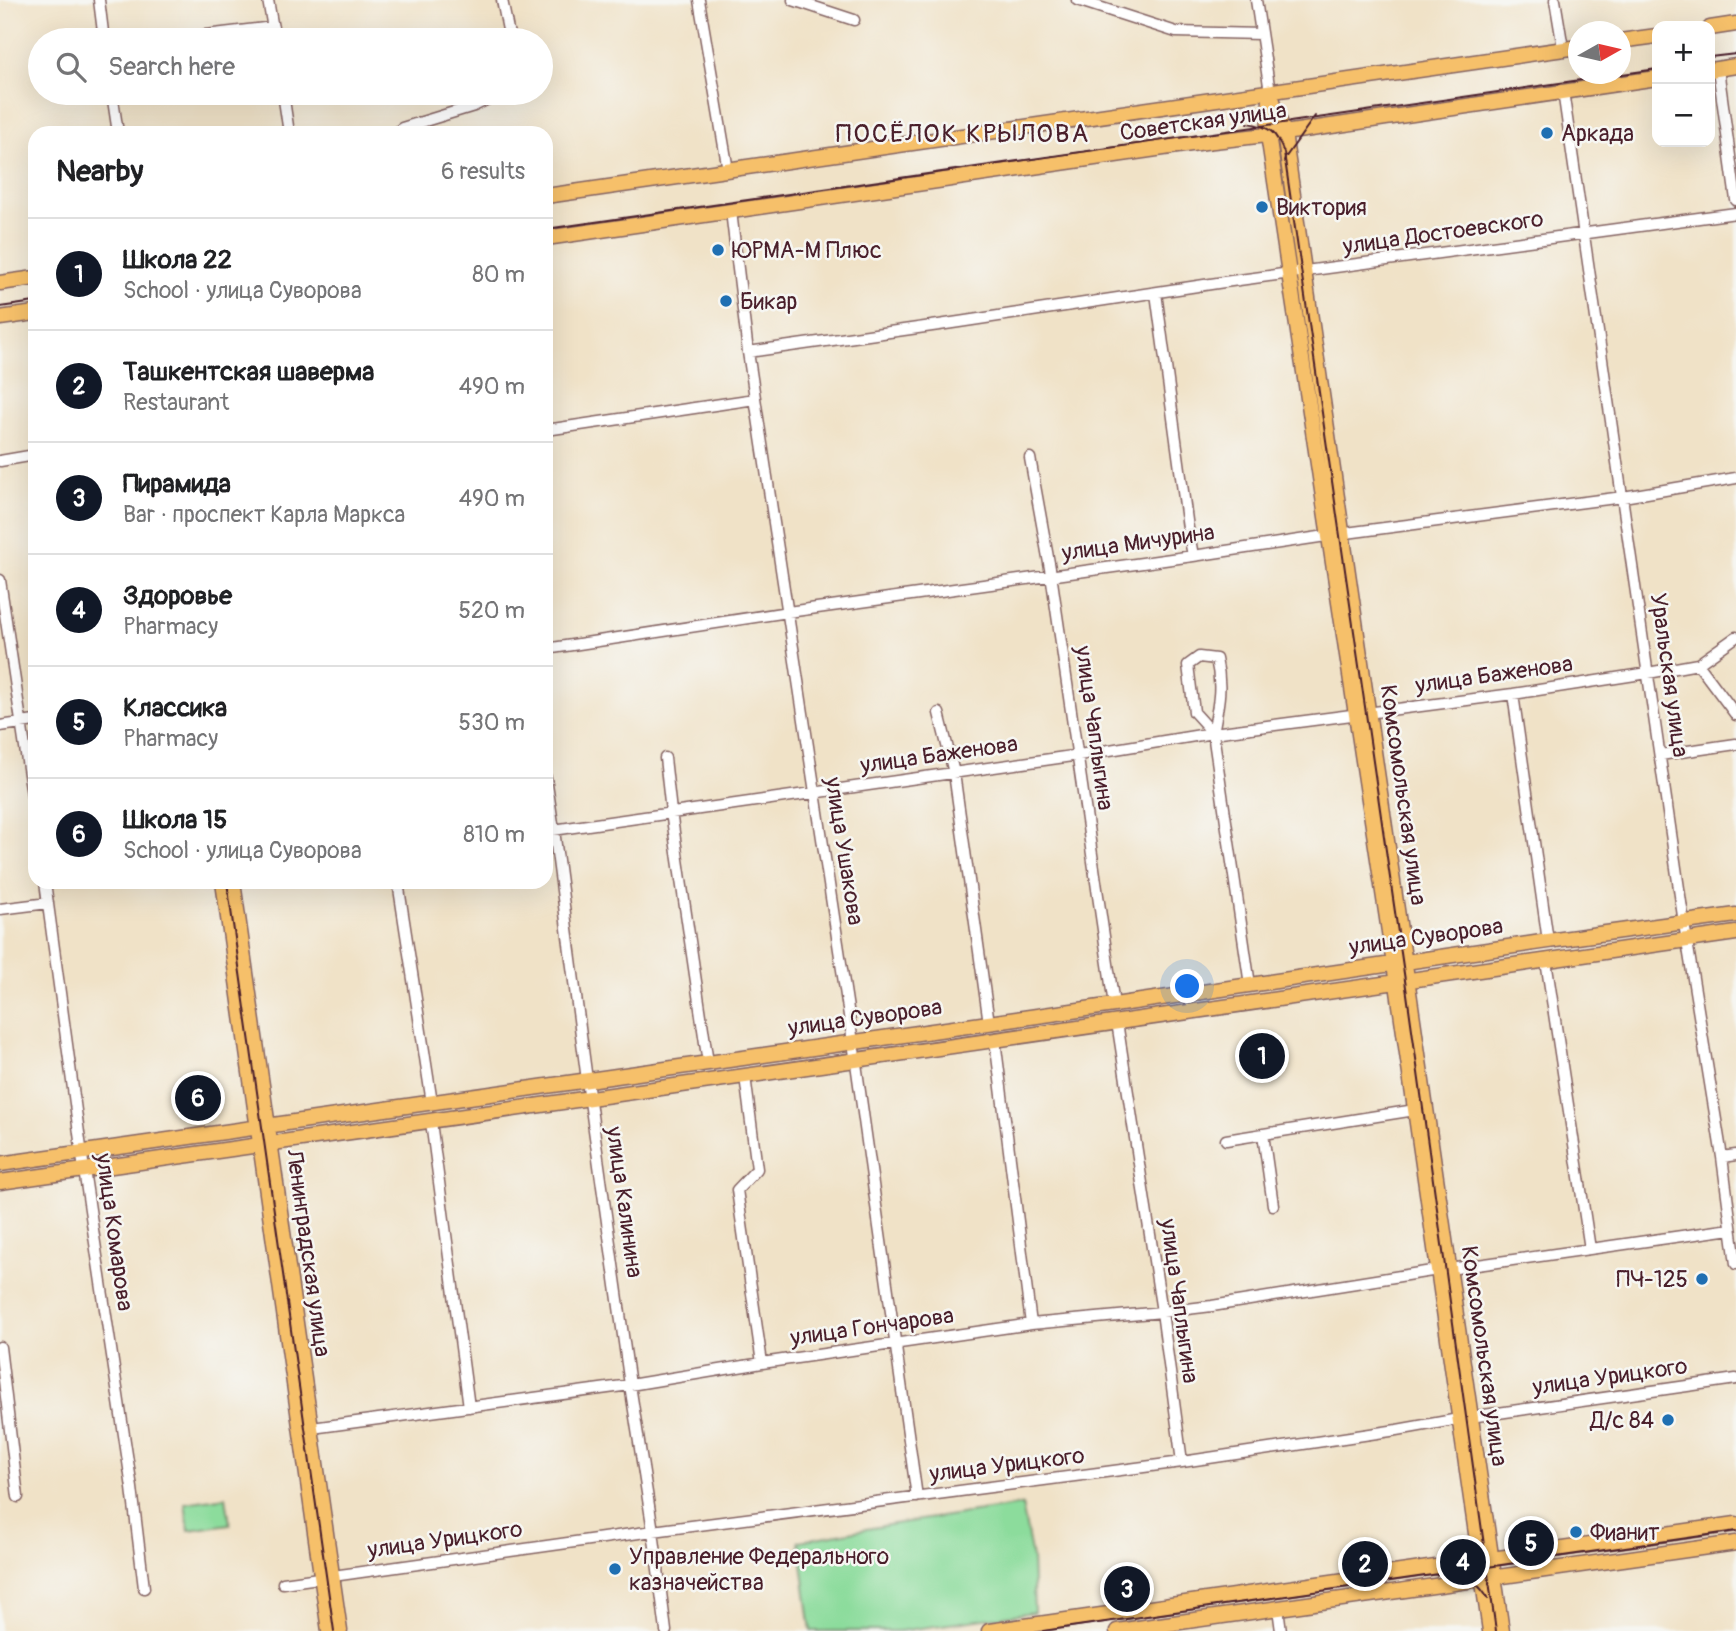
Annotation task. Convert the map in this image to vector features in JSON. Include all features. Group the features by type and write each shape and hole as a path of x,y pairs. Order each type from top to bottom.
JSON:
{"main road":[{"path":"1715,28 1736,24"},
{"path":"1631,40 1652,37"},
{"name":"Советская улица","path":"553,195 1568,48"},
{"path":"1715,67 1736,66"},
{"name":"Советская улица","path":"553,237 1652,79"},
{"name":"Комсомольская улица","path":"1270,92 1284,133 1336,534 1485,1559 1502,1631"},
{"name":"Комсомольская улица","path":"1270,92 1268,135 1289,273 1336,534"},
{"path":"0,283 28,279"},
{"path":"0,318 28,314"},
{"name":"Ленинградская улица","path":"224,889 263,1127"},
{"name":"Ленинградская улица","path":"234,889 265,1144 327,1576 340,1631"},
{"name":"улица Суворова","path":"0,1164 1736,915"},
{"name":"улица Суворова","path":"0,1182 1736,933"},
{"name":"Комсомольская улица","path":"1402,981 1415,1110 1444,1269"},
{"name":"Ленинградская улица","path":"265,1144 312,1428 327,1576 329,1631"},
{"path":"989,1631 1736,1524"},
{"path":"1117,1631 1736,1543"},
{"name":"Комсомольская улица","path":"1488,1578 1490,1631"}],"street":[{"path":"99,0 102,28"},
{"path":"257,28 273,26 268,0"},
{"path":"502,0 508,28"},
{"path":"699,0 728,170"},
{"path":"793,0 854,20"},
{"path":"1077,0 1176,33 1261,34"},
{"name":"Комсомольская улица","path":"1256,0 1270,92"},
{"path":"1555,0 1563,48"},
{"path":"1715,84 1736,201"},
{"name":"Уральская улица","path":"1563,91 1736,1264"},
{"path":"114,105 117,126"},
{"path":"285,105 288,126"},
{"path":"409,126 476,105"},
{"name":"улица Ушакова","path":"731,211 748,352 856,1060 917,1497"},
{"name":"улица Достоевского","path":"748,352 1289,273 1736,213"},
{"path":"1156,293 1193,556"},
{"path":"553,429 755,399"},
{"path":"0,461 28,456"},
{"name":"улица Чаплыгина","path":"1030,458 1079,755 1114,1005"},
{"name":"улица Мичурина","path":"553,648 788,611 1336,534 1623,497 1736,478"},
{"path":"0,580 28,769"},
{"name":"улица Баженова","path":"553,830 1079,755 1213,733 1513,694 1648,673 1698,664 1736,637"},
{"path":"1213,733 1194,712 1188,665 1199,657 1216,659 1220,678 1219,704 1213,733 1250,985"},
{"path":"1698,664 1736,715"},
{"path":"1513,694 1548,941"},
{"path":"939,712 954,773 989,1023"},
{"path":"0,726 28,722"},
{"path":"1660,755 1736,744"},
{"path":"665,758 708,1063"},
{"name":"улица Калинина","path":"553,850 666,1631"},
{"name":"улица Комарова","path":"46,889 144,1588"},
{"path":"399,889 432,1103"},
{"path":"0,909 48,903"},
{"path":"1546,961 1590,1249"},
{"name":"улица Чаплыгина","path":"1117,1022 1182,1462"},
{"path":"995,1040 1031,1324"},
{"path":"745,1076 757,1169 737,1190 762,1363"},
{"path":"1226,1140 1415,1110"},
{"path":"431,1122 469,1407"},
{"path":"1263,1134 1273,1205"},
{"path":"1722,1157 1736,1155"},
{"name":"улица Гончарова","path":"312,1428 630,1385 1031,1324 1161,1312 1731,1228"},
{"path":"0,1347 3,1403 18,1497"},
{"name":"улица Урицкого","path":"283,1583 653,1531 1182,1462 1736,1379"},
{"path":"1278,1608 1281,1631"}],"green space":[{"path":"226,1497 230,1524 189,1530 185,1503"},
{"path":"1022,1505 1032,1558 1034,1612 900,1631 811,1631 799,1541"}],"tram line":[{"path":"1715,56 1736,54"},
{"path":"553,228 1652,70"},
{"path":"1284,162 1315,116"},
{"path":"1248,123 1262,126 1272,132 1284,153 1407,994 1496,1631"},
{"path":"0,307 28,303"},
{"path":"228,889 334,1631"},
{"path":"1043,1631 1736,1531"},
{"path":"1457,1576 1475,1583 1488,1599"}],"place":[{"name":"Аркада","path":"1547,133"},
{"name":"Виктория","path":"1262,207"},
{"name":"ЮРМА-М Плюс","path":"718,250"},
{"name":"Бикар","path":"726,301"},
{"name":"Школа 22","path":"1262,1056"},
{"name":"Школа 15","path":"198,1098"},
{"name":"ПЧ-125","path":"1702,1279"},
{"name":"Д/с 84","path":"1668,1420"},
{"name":"Фианит","path":"1576,1532"},
{"name":"Классика","path":"1531,1543"},
{"name":"Здоровье","path":"1463,1562"},
{"name":"Ташкентская шаверма","path":"1365,1564"},
{"name":"Управление Федерального казначейства","path":"615,1569"},
{"name":"Пирамида","path":"1127,1589"}],"district":[{"name":"ПОСЁЛОК КРЫЛОВА","path":"963,133"}]}
